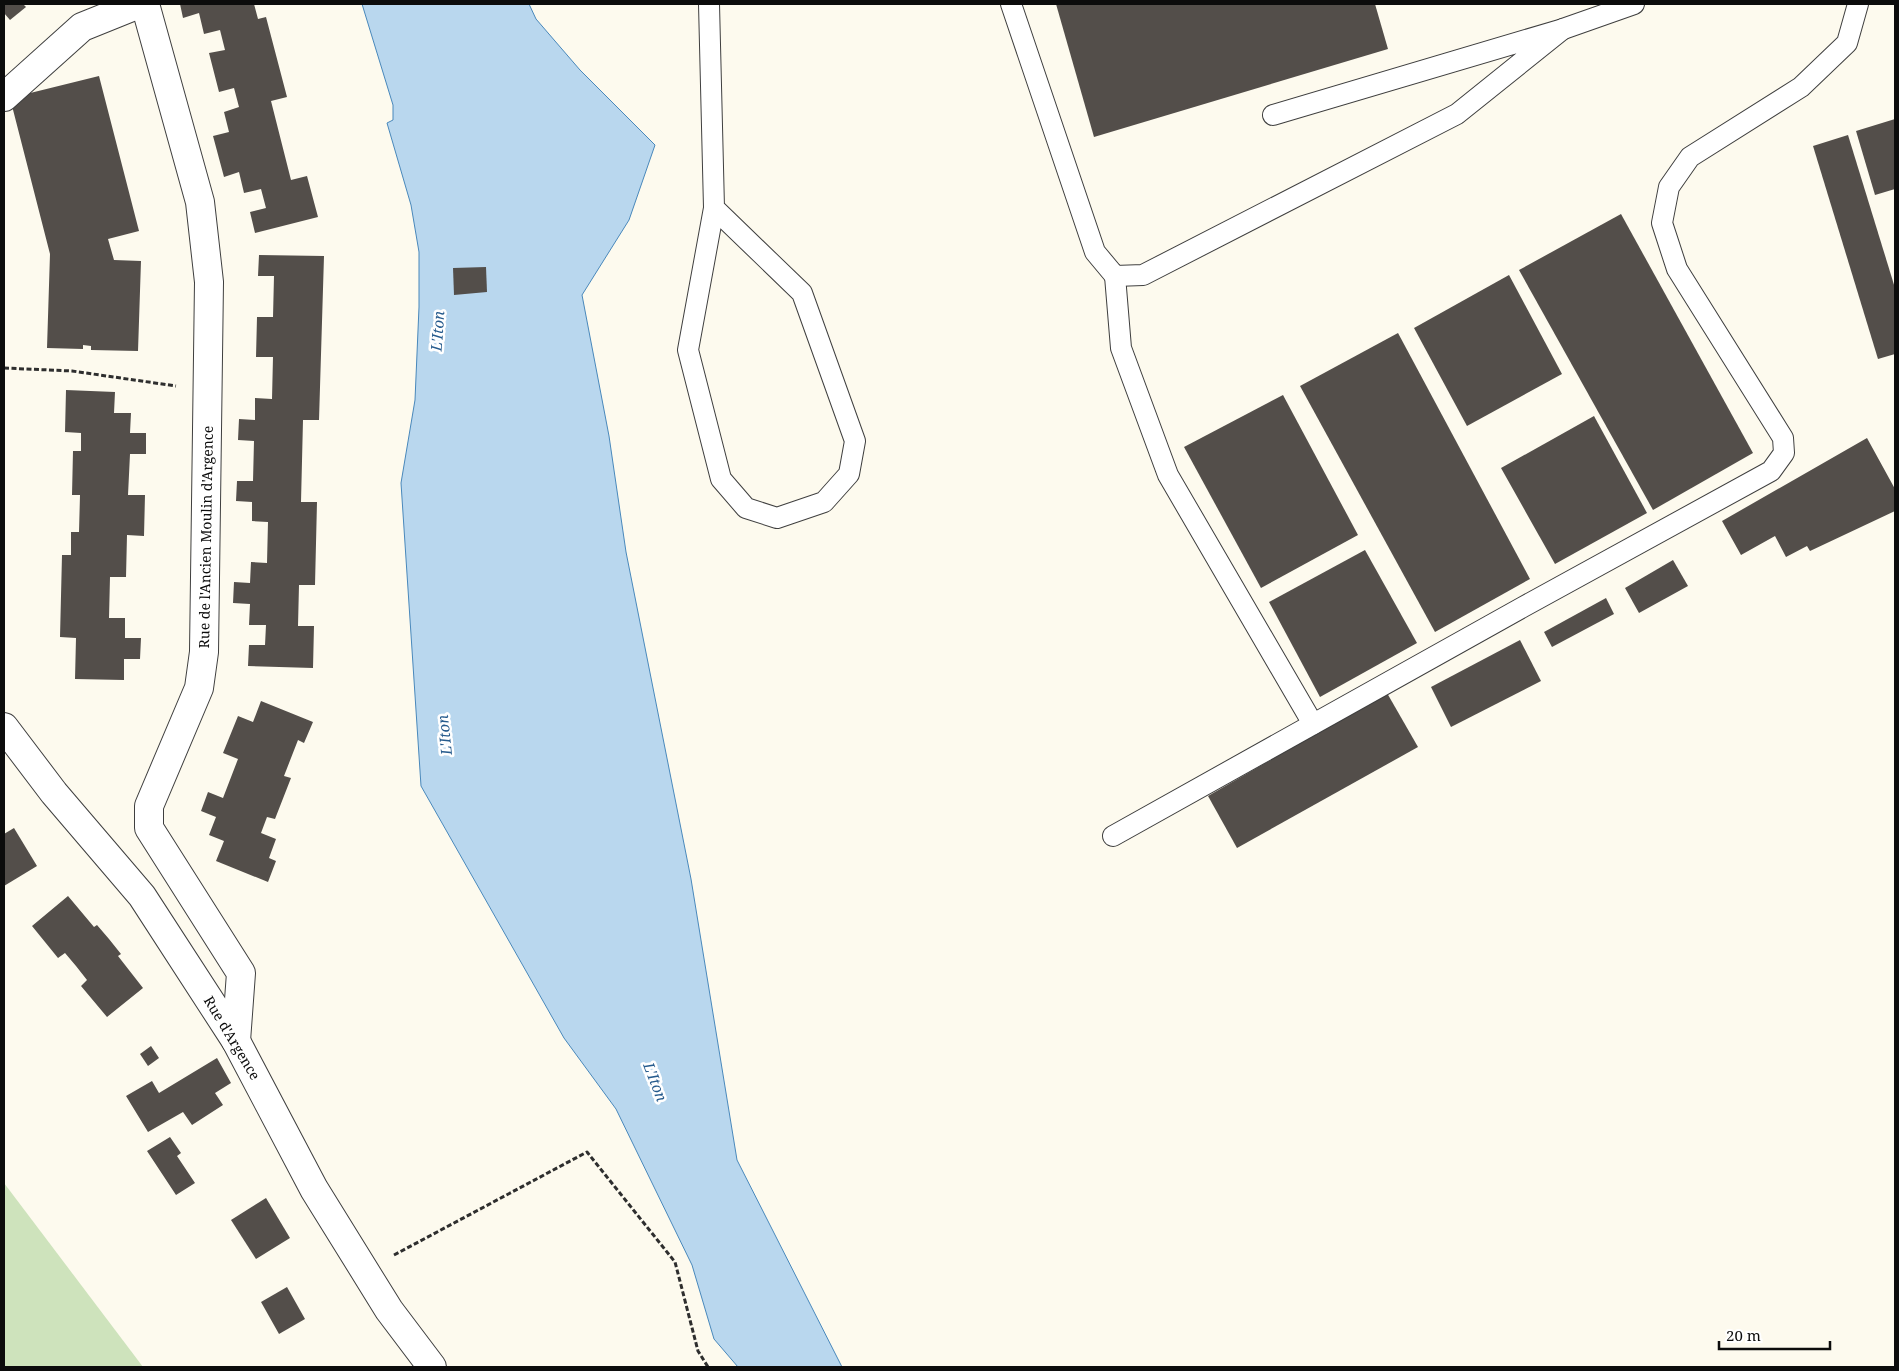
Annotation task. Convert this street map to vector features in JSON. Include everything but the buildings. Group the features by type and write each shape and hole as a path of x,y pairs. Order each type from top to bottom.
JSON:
{"street":[{"path":"4,97 82,27 139,4"},
{"name":"Rue de l'Ancien Moulin d'Argence","path":"145,4 200,202 209,282 204,652 199,688 150,806 150,828 241,973 236,1041"},
{"name":"Rue d'Argence","path":"4,727 54,793 142,896 236,1041 314,1190 389,1310 432,1367"}],"lane":[{"path":"709,4 714,208 688,350 721,479 746,508 777,518 824,502 849,474 856,441 802,293 714,208"},
{"path":"1010,4 1095,252 1115,276 1121,348 1168,476 1313,724"},
{"path":"1273,115 1563,29 1634,4"},
{"path":"1113,836 1771,471 1784,453 1783,438 1677,269 1662,223 1669,187 1690,157 1802,87 1847,43 1858,4"},
{"path":"1115,276 1143,275 1457,114 1563,29"}],"path":[{"path":"4,368 72,371 208,391"},
{"path":"365,1271 587,1152 675,1262 698,1351 708,1367"}],"green space":[{"path":"4,1183 134,1355 143,1367 4,1367"}],"water":[{"name":"L'Iton","path":"362,4 529,4 536,19 580,70 655,145 629,220 582,295 609,436 626,552 691,879 737,1160 842,1367 738,1367 714,1339 692,1265 616,1109 564,1038 421,786 401,483 415,400 419,252 411,205 387,123 393,120 393,105"}]}
